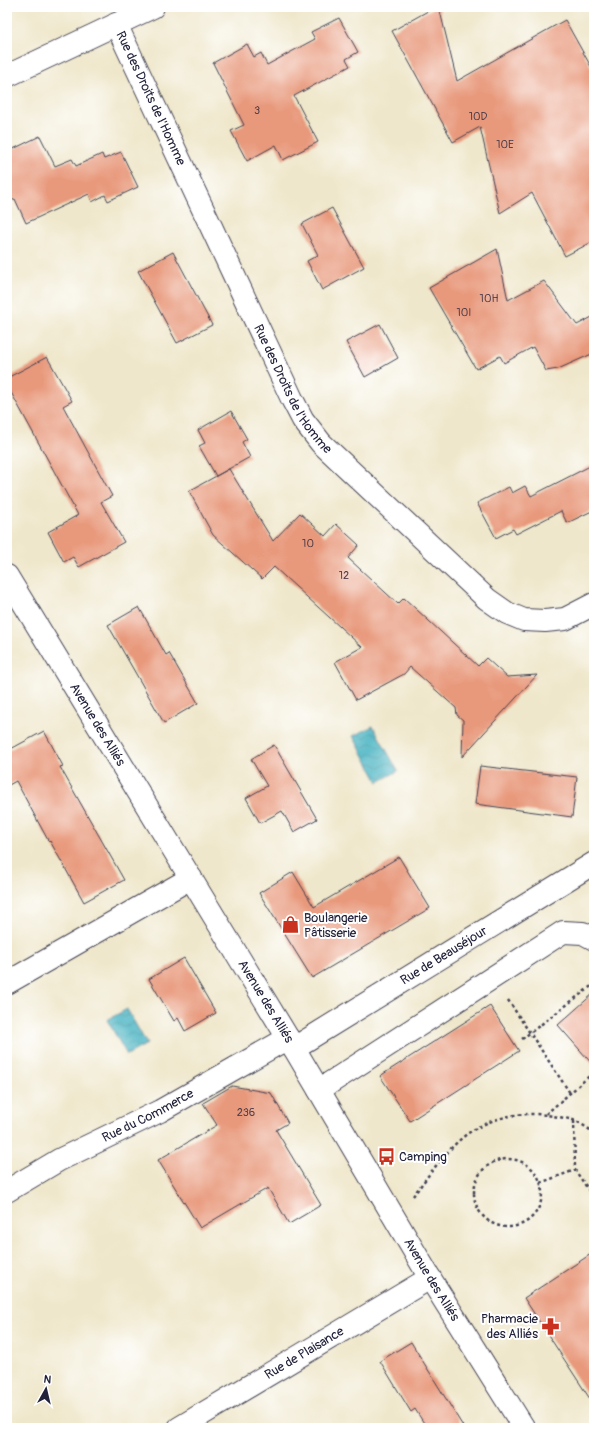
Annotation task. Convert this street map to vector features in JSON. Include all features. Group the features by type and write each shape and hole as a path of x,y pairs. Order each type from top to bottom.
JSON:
{"street":[{"path":"7,76 124,16 153,7"},
{"name":"Rue des Droits de l'Homme","path":"124,16 292,399 303,420 322,443 487,599 507,613 524,620 545,621 565,619 594,604"},
{"name":"Avenue des Alliés","path":"7,576 192,878 430,1278 524,1428"},
{"name":"Rue de Beauséjour","path":"291,1043 594,863"},
{"path":"7,983 192,878"},
{"path":"319,1090 563,932 583,933 594,939"},
{"name":"Rue du Commerce","path":"7,1192 59,1160 160,1111 291,1043"},
{"name":"Rue de Plaisance","path":"179,1428 430,1278"}],"path":[{"path":"493,978 570,1093"},
{"path":"522,1039 594,984"},
{"path":"546,1114 594,1072"},
{"path":"395,1220 432,1171 453,1147 469,1132 494,1119 519,1114 546,1114 574,1120 594,1132"},
{"path":"574,1120 575,1170 594,1198"},
{"path":"503,1159 525,1163 534,1170 540,1183 542,1192 536,1213 527,1221 517,1226 506,1227 495,1224 486,1218 479,1210 475,1199 474,1188 484,1169 503,1159"},
{"path":"540,1183 575,1170"}],"water":[{"path":"373,726 398,771 378,782 353,736"},
{"path":"127,1009 147,1044 127,1055 107,1020"}],"building":[{"path":"435,7 439,7 457,81 565,20 594,72 594,241 565,256 532,193 500,213 480,127 453,142 392,31"},
{"path":"339,18 358,52 346,59 350,66 294,96 318,142 283,160 276,145 247,161 231,131 244,125 213,63 247,44 254,57 261,53 267,65 315,39 311,32"},
{"path":"40,136 55,166 72,159 76,166 102,154 104,159 121,152 138,187 108,201 105,195 92,202 89,194 26,223 15,199 7,203 7,152"},
{"path":"332,208 364,267 322,290 307,261 318,255 302,224"},
{"path":"497,249 508,300 544,281 577,325 594,316 594,353 558,369 546,371 533,347 504,363 500,356 476,369 429,288"},
{"path":"173,252 212,325 177,343 138,271"},
{"path":"380,324 398,358 365,377 346,342"},
{"path":"47,357 72,401 63,406 112,496 101,502 124,542 79,567 73,557 64,562 48,532 78,515 7,385 7,378"},
{"path":"231,411 247,439 242,442 250,457 216,476 199,446 205,443 198,430"},
{"path":"594,464 594,510 567,523 561,511 516,534 513,529 496,538 477,503 509,487 512,493 525,486 531,496"},
{"path":"229,469 273,541 300,513 325,536 336,524 359,545 348,558 398,604 404,598 478,666 486,658 507,677 537,675 462,757 463,720 457,715 456,708 410,667 404,674 356,700 335,662 362,647 274,567 262,579 213,535 189,491"},
{"path":"139,607 166,655 169,653 198,703 164,723 108,625"},
{"path":"44,731 63,766 60,767 124,880 84,902 16,781 7,786 7,751"},
{"path":"274,745 317,819 294,832 282,811 260,823 246,798 267,786 251,759"},
{"path":"480,766 577,777 572,817 475,804"},
{"path":"399,857 430,908 312,978 259,893 293,872 314,907"},
{"path":"184,958 216,1013 185,1031 178,1018 174,1021 149,979"},
{"path":"594,993 594,1066 558,1025"},
{"path":"490,1006 519,1051 410,1121 380,1076"},
{"path":"232,1086 271,1093 288,1123 276,1130 321,1205 289,1224 268,1188 200,1228 158,1160 217,1125 203,1103"},
{"path":"594,1252 594,1405 524,1298"},
{"path":"411,1342 464,1428 427,1428 415,1409 411,1412 380,1361"}],"place":[{"name":"Boulangerie Pâtisserie","path":"291,925"},
{"name":"Camping","path":"386,1157"},
{"name":"Pharmacie des Alliés","path":"551,1326"}]}
